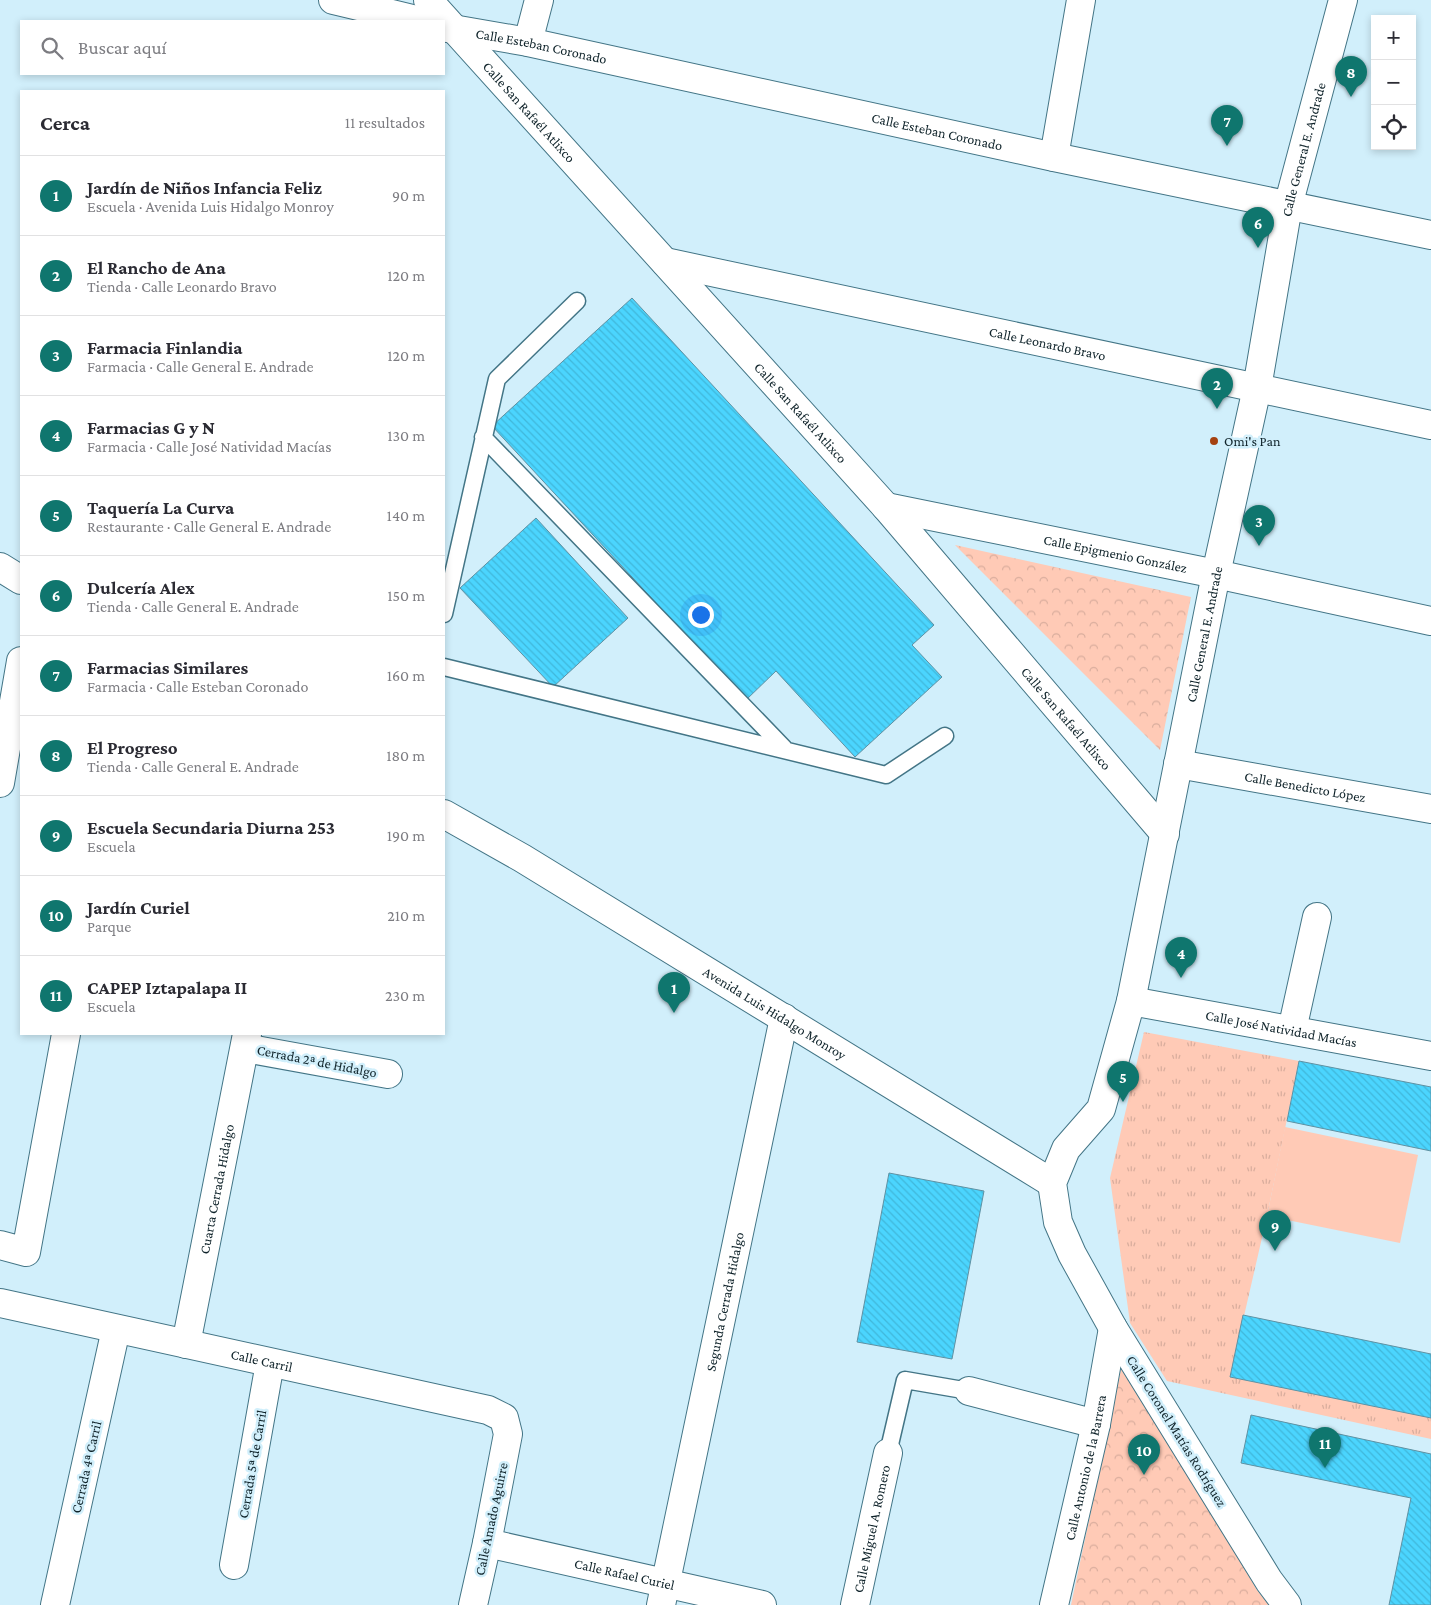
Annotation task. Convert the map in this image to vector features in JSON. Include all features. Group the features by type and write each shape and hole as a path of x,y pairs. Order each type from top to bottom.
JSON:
{"street":[{"path":"333,0 417,20"},
{"name":"Calle San Rafaél Atlixco","path":"428,0 442,20"},
{"path":"528,42 539,0"},
{"path":"1054,157 1081,0"},
{"name":"Calle General E. Andrade","path":"1052,1183 1066,1148 1101,1109 1131,1002 1216,574 1256,388 1288,206 1343,0"},
{"name":"Calle San Rafaél Atlixco","path":"448,28 665,262 886,507 1165,834"},
{"name":"Calle Esteban Coronado","path":"448,28 528,42 1054,157 1431,234"},
{"name":"Calle Leonardo Bravo","path":"665,262 1431,425"},
{"name":"Calle Epigmenio González","path":"886,507 1216,574 1431,621"},
{"path":"0,568 20,579"},
{"path":"0,782 20,668"},
{"name":"Calle Benedicto López","path":"1178,764 1431,809"},
{"name":"Avenida Luis Hidalgo Monroy","path":"445,815 522,858 1052,1183"},
{"path":"1292,1030 1317,917"},
{"name":"Calle José Natividad Macías","path":"1131,1002 1431,1056"},
{"name":"Segunda Cerrada Hidalgo","path":"663,1595 784,1018"},
{"path":"0,1245 26,1252 66,1035"},
{"name":"Cerrada 2ª de Hidalgo","path":"246,1041 388,1074"},
{"name":"Cuarta Cerrada Hidalgo","path":"186,1344 246,1041"},
{"name":"Calle Coronel Matías Rodríguez","path":"1052,1183 1058,1222 1072,1254 1113,1328 1269,1581 1288,1605"},
{"name":"Calle Carril","path":"0,1304 488,1410 504,1418 508,1434"},
{"name":"Calle Antonio de la Barrera","path":"1054,1605 1096,1424 1113,1328"},
{"name":"Cerrada 4ª Carril","path":"55,1605 116,1329"},
{"name":"Cerrada 5ª de Carril","path":"234,1564 270,1363"},
{"path":"969,1391 1096,1424"},
{"name":"Calle Amado Aguirre","path":"473,1605 508,1434"},
{"name":"Calle Miguel A. Romero","path":"855,1605 888,1453"},
{"name":"Calle Rafael Curiel","path":"487,1544 663,1595 762,1605"}],"lane":[{"path":"445,610 497,379 577,301"},
{"path":"484,437 784,749"},
{"path":"445,667 886,775 945,736"},
{"path":"888,1453 904,1380 969,1391"}],"green space":[{"path":"955,545 1191,597 1160,750"},
{"path":"1144,1032 1299,1061 1267,1216 1230,1377 1431,1418 1431,1439 1167,1381 1130,1323 1110,1178"},
{"path":"1285,1127 1418,1155 1400,1243 1267,1216"},
{"path":"1123,1360 1257,1590 1269,1605 1071,1605"}],"building":[{"path":"632,298 934,625 912,645 942,677 855,757 776,671 746,700 492,426"},
{"path":"536,518 628,618 553,687 460,588"},
{"path":"1299,1061 1431,1087 1431,1151 1287,1121"},
{"path":"889,1173 984,1191 952,1359 857,1342"},
{"path":"1243,1315 1431,1354 1431,1418 1230,1377"},
{"path":"1251,1415 1431,1454 1431,1605 1389,1605 1411,1498 1241,1463"}],"place":[{"name":"El Progreso","path":"1351,97"},
{"name":"Farmacias Similares","path":"1227,146"},
{"name":"Dulcería Alex","path":"1258,248"},
{"name":"El Rancho de Ana","path":"1217,409"},
{"name":"Omi's Pan","path":"1214,441"},
{"name":"Farmacia Finlandia","path":"1259,546"},
{"name":"Farmacias G y N","path":"1181,978"},
{"name":"Jardín de Niños Infancia Feliz","path":"674,1013"},
{"name":"Taquería La Curva","path":"1123,1102"},
{"name":"Escuela Secundaria Diurna 253","path":"1275,1251"},
{"name":"CAPEP Iztapalapa II","path":"1325,1468"},
{"name":"Jardín Curiel","path":"1144,1475"}]}
